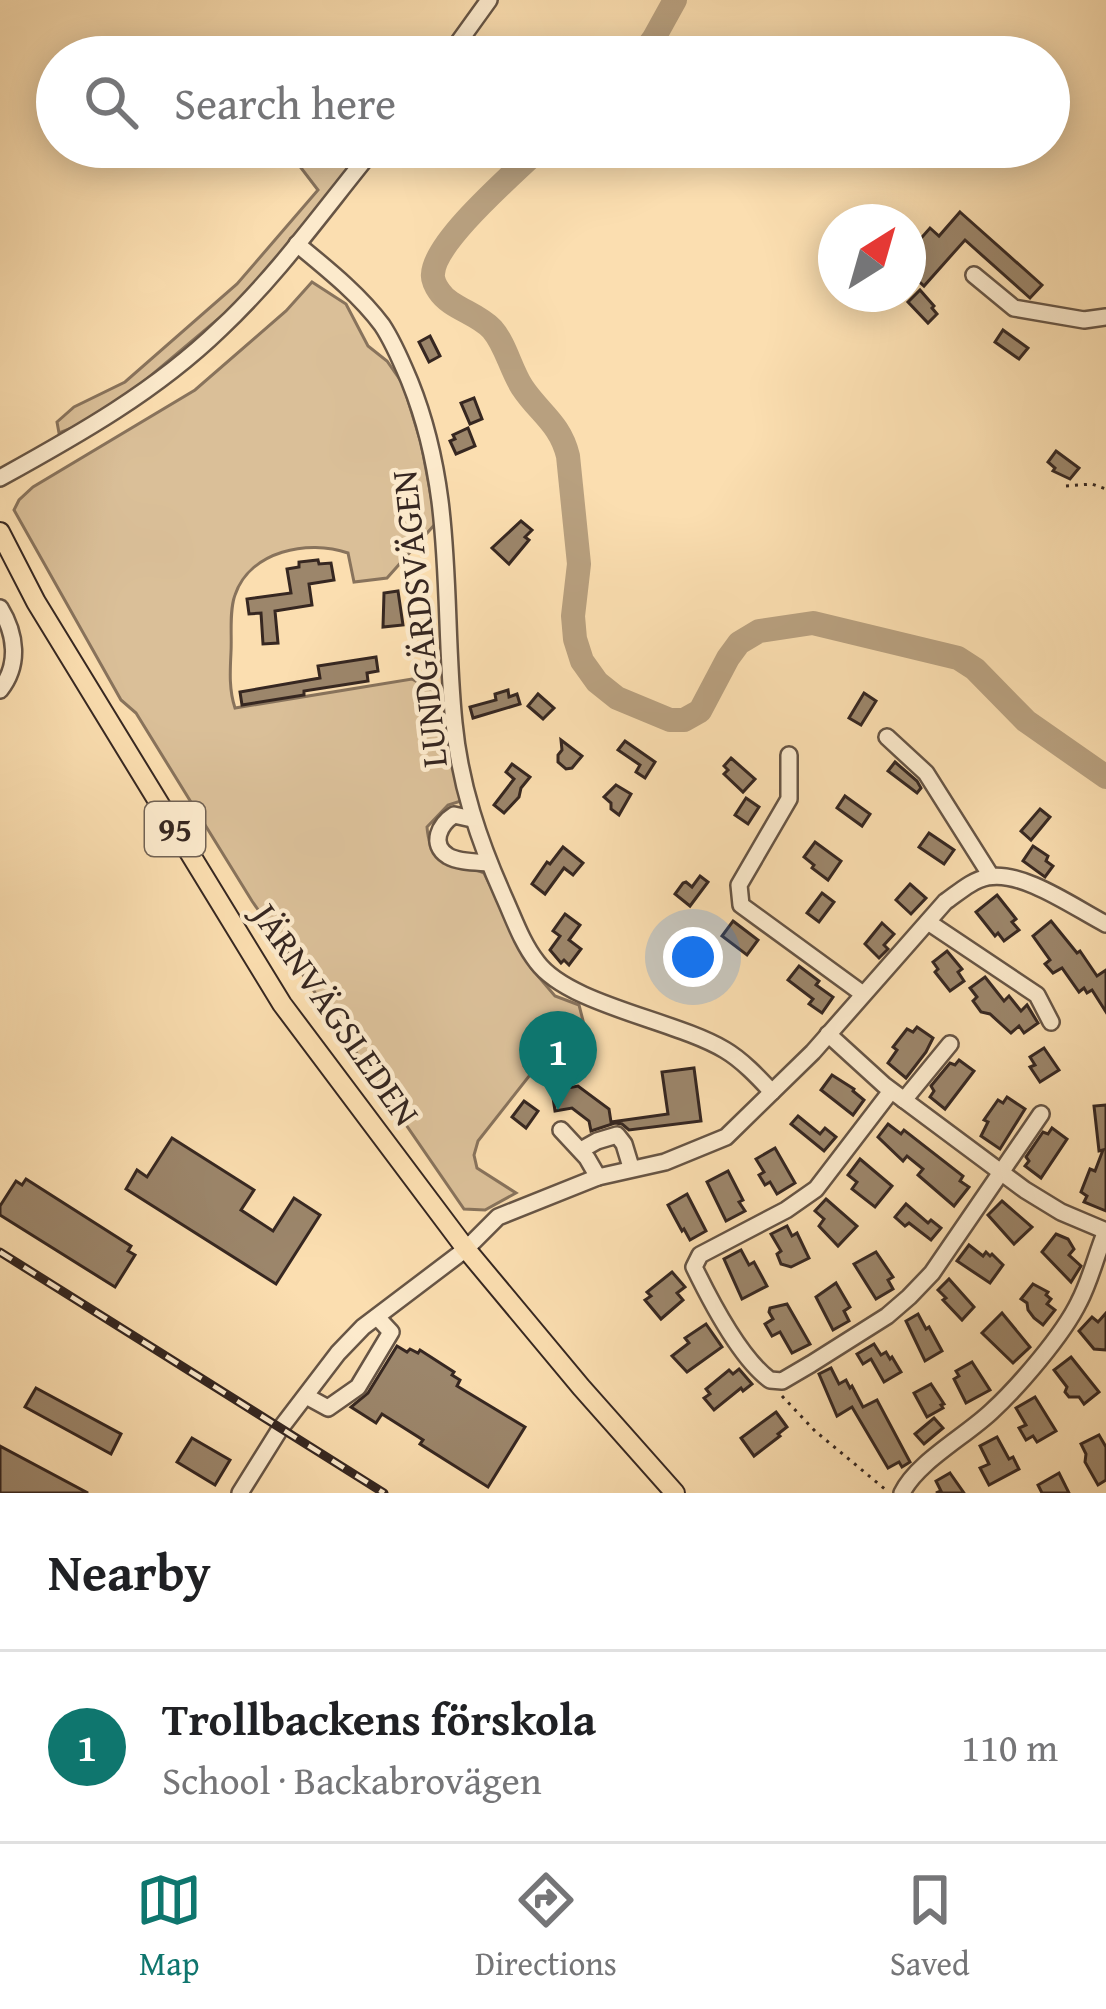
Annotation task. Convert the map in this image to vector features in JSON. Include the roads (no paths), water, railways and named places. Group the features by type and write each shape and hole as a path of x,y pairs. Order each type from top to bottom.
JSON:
{"main road":[{"name":"JÄRNVÄGSLEDEN","path":"0,532 36,602 282,1004 466,1249 675,1493"}],"street":[{"path":"463,36 489,0"},
{"path":"0,478 140,395 218,332 257,292 358,168"},
{"name":"LUNDGÄRDSVÄGEN","path":"296,244 336,276 381,324 420,407 442,509 454,728 472,819 520,934 538,964 563,986 699,1037 726,1051 772,1093"},
{"path":"974,274 1014,308 1084,320 1106,317"},
{"path":"0,608 14,644 8,680 0,690"},
{"path":"887,737 926,773 991,876"},
{"path":"789,755 789,800 739,885 741,904 863,994"},
{"path":"472,819 454,815 446,820 437,838 439,847 457,860 488,863"},
{"path":"240,1493 338,1353 376,1317 466,1249 498,1217 598,1177 665,1162 726,1137 962,889 991,876 1012,878 1106,924"},
{"path":"928,922 1036,995 1051,1022"},
{"path":"828,1034 898,1095 1001,1173 1061,1211 1106,1232 1076,1308 1028,1373 992,1411 920,1470 902,1493"},
{"path":"950,1043 816,1189 700,1256 694,1267 746,1356 770,1381 782,1381 812,1364 909,1297 932,1273 1041,1114"},
{"path":"561,1130 598,1177"},
{"path":"581,1150 617,1135 631,1167"},
{"path":"306,1396 328,1408 358,1387 392,1332 376,1317"}],"waterway":[{"path":"655,36 675,0"},
{"path":"519,168 461,226 437,260 433,276 444,297 492,329 522,387 564,445 579,564 575,639 582,661 597,682 617,698 670,720 684,720 700,711 739,643 759,631 813,623 958,658 1026,721 1106,777"}],"railway":[{"path":"0,1252 384,1493"}],"place":[{"name":"Trollbackens förskola","path":"558,1110"}]}
